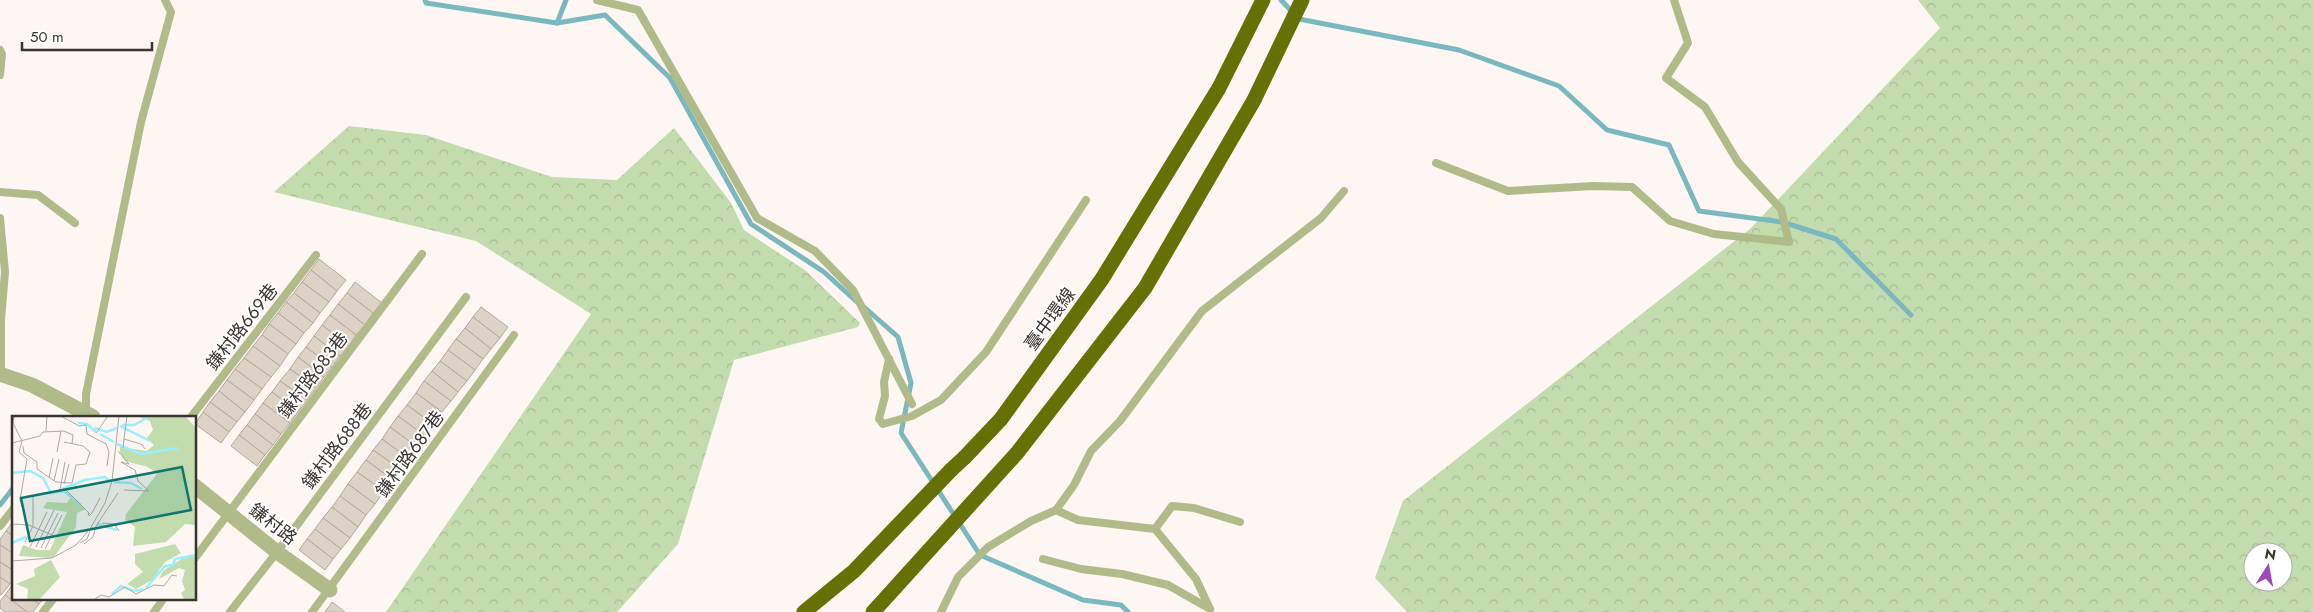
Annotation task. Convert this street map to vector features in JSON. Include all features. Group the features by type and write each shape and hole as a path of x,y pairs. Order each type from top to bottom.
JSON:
{"highway":[{"name":"臺中環線","path":"804,612 854,571 1001,419 1102,279 1220,88 1263,0"},
{"path":"873,612 1017,453 1145,288 1254,100 1301,3"}],"street":[{"path":"0,374 32,385 88,416"},
{"name":"鎌村路","path":"196,487 278,552 330,590"}],"lane":[{"path":"88,416 86,394 141,122 170,12 165,0"},
{"path":"597,0 638,10 757,218 815,251 853,290 912,404"},
{"path":"1436,163 1508,191 1593,186 1632,187 1670,222 1714,234 1789,242 1781,209 1738,162 1705,107 1666,78 1688,43 1674,0"},
{"path":"0,50 2,54 0,75"},
{"path":"940,612 958,577 988,547 1031,521 1056,510 1074,485 1091,451 1120,421 1202,311 1321,218 1344,191"},
{"path":"0,192 38,194 75,223"},
{"path":"889,359 884,382 885,396 879,419 883,424 912,416 941,400 986,352 1086,200"},
{"path":"0,218 4,272 0,374"},
{"name":"鎌村路683巷","path":"196,557 422,254"},
{"name":"鎌村路669巷","path":"192,416 316,255"},
{"name":"鎌村路688巷","path":"230,612 278,552 466,297"},
{"name":"鎌村路687巷","path":"312,612 330,590 514,335"},
{"path":"1155,529 1172,506 1194,508 1240,522"},
{"path":"1056,510 1078,520 1155,529 1196,579 1212,610"},
{"path":"0,526 12,511"},
{"path":"1044,559 1081,569 1122,574 1168,585 1212,610"},
{"path":"43,612 52,600"},
{"path":"154,612 163,600"}],"green space":[{"path":"1918,0 2313,0 2313,612 1407,612 1375,578 1403,501 1750,229 1940,28"},
{"path":"349,126 426,135 552,177 617,180 674,128 731,203 744,230 806,271 860,323 858,327 734,360 678,544 617,612 386,612 591,314 476,241 274,192"}],"building":[{"path":"319,259 346,280 337,291 311,270"},
{"path":"311,270 337,291 329,302 302,282"},
{"path":"302,282 329,302 320,313 294,293"},
{"path":"355,282 382,303 373,313 347,293"},
{"path":"294,293 320,313 313,323 286,302"},
{"path":"347,293 373,313 365,325 338,304"},
{"path":"286,302 313,323 304,333 278,313"},
{"path":"338,304 365,325 356,335 330,315"},
{"path":"481,307 508,327 500,338 473,317"},
{"path":"278,313 304,333 296,344 269,324"},
{"path":"330,315 356,335 349,346 322,325"},
{"path":"473,317 500,338 491,349 465,328"},
{"path":"269,324 296,344 288,354 262,335"},
{"path":"322,325 349,346 340,356 314,336"},
{"path":"465,328 491,349 483,359 456,339"},
{"path":"262,335 288,354 280,366 253,346"},
{"path":"314,336 340,356 332,367 306,347"},
{"path":"456,339 483,359 475,370 448,350"},
{"path":"253,346 280,366 271,377 244,358"},
{"path":"306,347 332,367 324,377 298,357"},
{"path":"448,350 475,370 467,381 440,361"},
{"path":"298,357 324,377 316,388 290,369"},
{"path":"244,358 271,377 262,389 235,369"},
{"path":"440,361 467,381 458,392 432,371"},
{"path":"235,369 262,389 254,400 227,380"},
{"path":"290,369 316,388 307,400 280,381"},
{"path":"432,371 458,392 451,401 424,381"},
{"path":"227,380 254,400 245,412 219,391"},
{"path":"280,381 307,400 298,412 272,392"},
{"path":"424,381 451,401 442,412 416,393"},
{"path":"219,391 245,412 237,422 210,402"},
{"path":"272,392 298,412 290,423 263,403"},
{"path":"416,393 442,412 433,424 407,405"},
{"path":"210,402 237,422 229,432 203,412"},
{"path":"263,403 290,423 281,434 255,414"},
{"path":"407,405 433,424 425,436 398,416"},
{"path":"203,412 229,432 221,443 196,425"},
{"path":"255,414 281,434 273,445 247,425"},
{"path":"398,416 425,436 417,447 390,427"},
{"path":"247,425 273,445 265,455 239,435"},
{"path":"390,427 417,447 408,458 382,439"},
{"path":"239,435 265,455 257,466 231,446"},
{"path":"382,439 408,458 400,469 373,450"},
{"path":"373,450 400,469 393,480 366,460"},
{"path":"366,460 393,480 384,491 357,472"},
{"path":"357,472 384,491 375,504 348,484"},
{"path":"348,484 375,504 366,515 340,496"},
{"path":"340,496 366,515 358,527 332,507"},
{"path":"332,507 358,527 350,538 323,518"},
{"path":"323,518 350,538 341,549 315,529"},
{"path":"12,523 12,536 6,531"},
{"path":"315,529 341,549 333,559 307,539"},
{"path":"6,531 12,536 12,553 0,545 0,539"},
{"path":"307,539 333,559 325,570 299,550"},
{"path":"0,545 12,553 12,570 0,562"},
{"path":"0,562 12,570 12,581 10,584 0,577"},
{"path":"0,577 10,584 1,595 0,595"},
{"path":"12,585 12,600 34,600 39,604 33,612 27,612 5,595"},
{"path":"5,595 27,612 5,612 0,608 0,601"},
{"path":"34,600 42,600 39,604"},
{"path":"332,602 345,612 325,612"}],"waterway":[{"path":"425,0 426,3 557,23 605,15 670,78 751,224 824,272 857,302"},
{"path":"557,23 566,0"},
{"path":"1281,0 1299,19 1459,50 1559,86 1607,130 1669,145 1699,211 1782,222 1836,239 1911,315"},
{"path":"864,307 898,337 911,383 901,433 980,555 1083,600 1121,605 1128,612"},
{"path":"0,505 12,490"}]}
